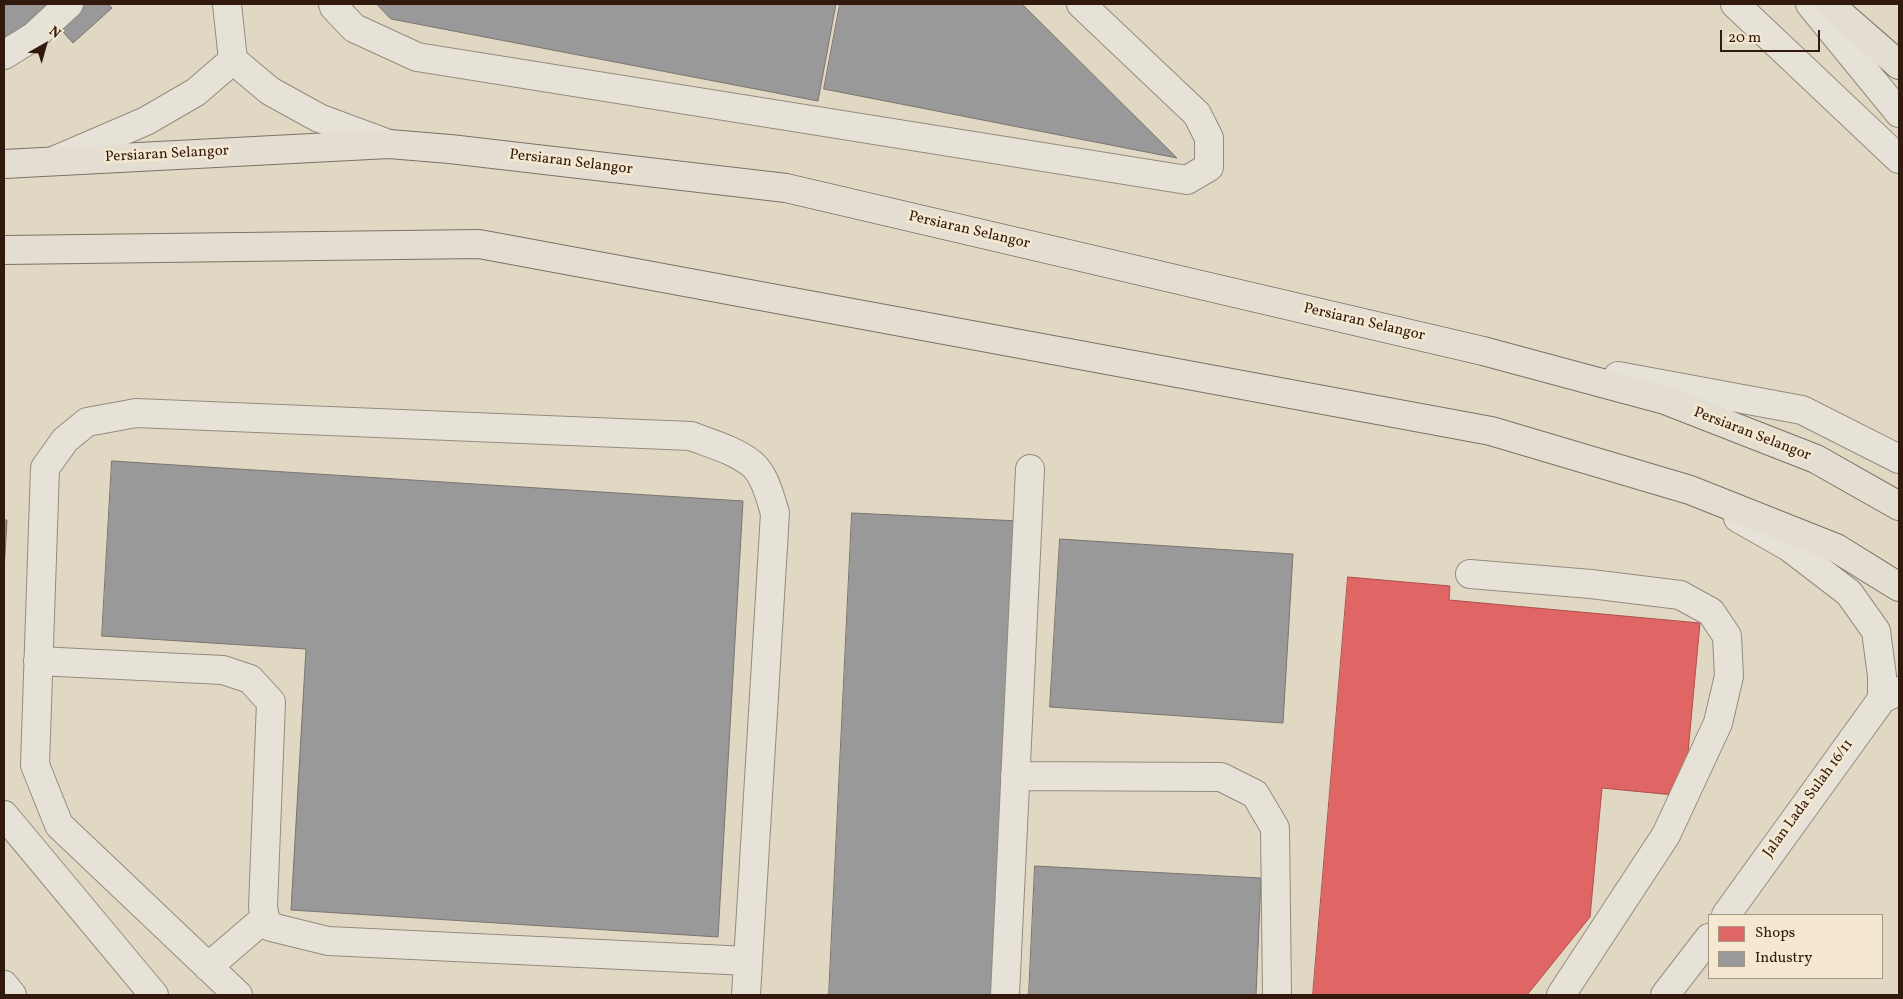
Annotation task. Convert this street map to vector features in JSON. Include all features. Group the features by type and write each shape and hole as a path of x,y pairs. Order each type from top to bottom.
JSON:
{"main road":[{"path":"1829,4 1899,65"},
{"name":"Persiaran Selangor","path":"4,164 389,144 450,148 786,188 1483,351 1664,400 1816,459 1899,506"},
{"path":"4,250 479,244 1492,431 1690,490 1836,548 1899,587"}],"street":[{"path":"4,55 33,37 69,4"},
{"path":"227,4 233,60 270,91 319,118 389,144"},
{"path":"334,4 334,7 354,28 417,57 1187,180 1209,167 1209,138 1197,114 1081,4"},
{"path":"1734,4 1899,159"},
{"path":"1810,4 1899,113"},
{"path":"53,160 154,116 196,92 233,60"},
{"path":"1483,351 1802,410 1899,460"},
{"path":"238,995 59,826 34,765 45,468 65,440 87,422 136,413 691,436 735,454 753,465 766,485 775,513 746,995"},
{"path":"1005,995 1030,469"},
{"path":"1690,490 1789,547 1850,594 1876,631 1882,676 1890,695"},
{"path":"1470,574 1591,584 1680,595 1711,612 1726,636 1729,676 1718,723 1666,835 1561,995"},
{"path":"38,661 223,670 250,679 271,702 263,907 265,918 271,927 328,942 748,962"},
{"name":"Jalan Lada Sulah 16/11","path":"1727,914 1890,695"},
{"path":"1015,776 1221,777 1255,794 1275,828 1277,995"},
{"path":"4,815 154,995"},
{"path":"208,967 265,918"},
{"path":"1666,995 1708,939"},
{"path":"4,985 12,995"}],"building: Shops":[{"path":"1348,577 1450,586 1449,600 1700,623 1684,796 1602,788 1590,917 1527,995 1313,995"}],"building: Industry":[{"path":"4,4 108,4 112,8 73,43 42,9 4,44"},
{"path":"377,4 836,4 818,101 391,19"},
{"path":"840,4 1022,4 1177,158 824,89"},
{"path":"112,461 743,501 718,937 291,910 306,649 102,636"},
{"path":"852,513 1019,521 997,995 829,995"},
{"path":"4,520 7,520 4,571"},
{"path":"1060,539 1293,554 1283,723 1050,707"},
{"path":"1035,866 1261,878 1256,995 1029,995"}]}
